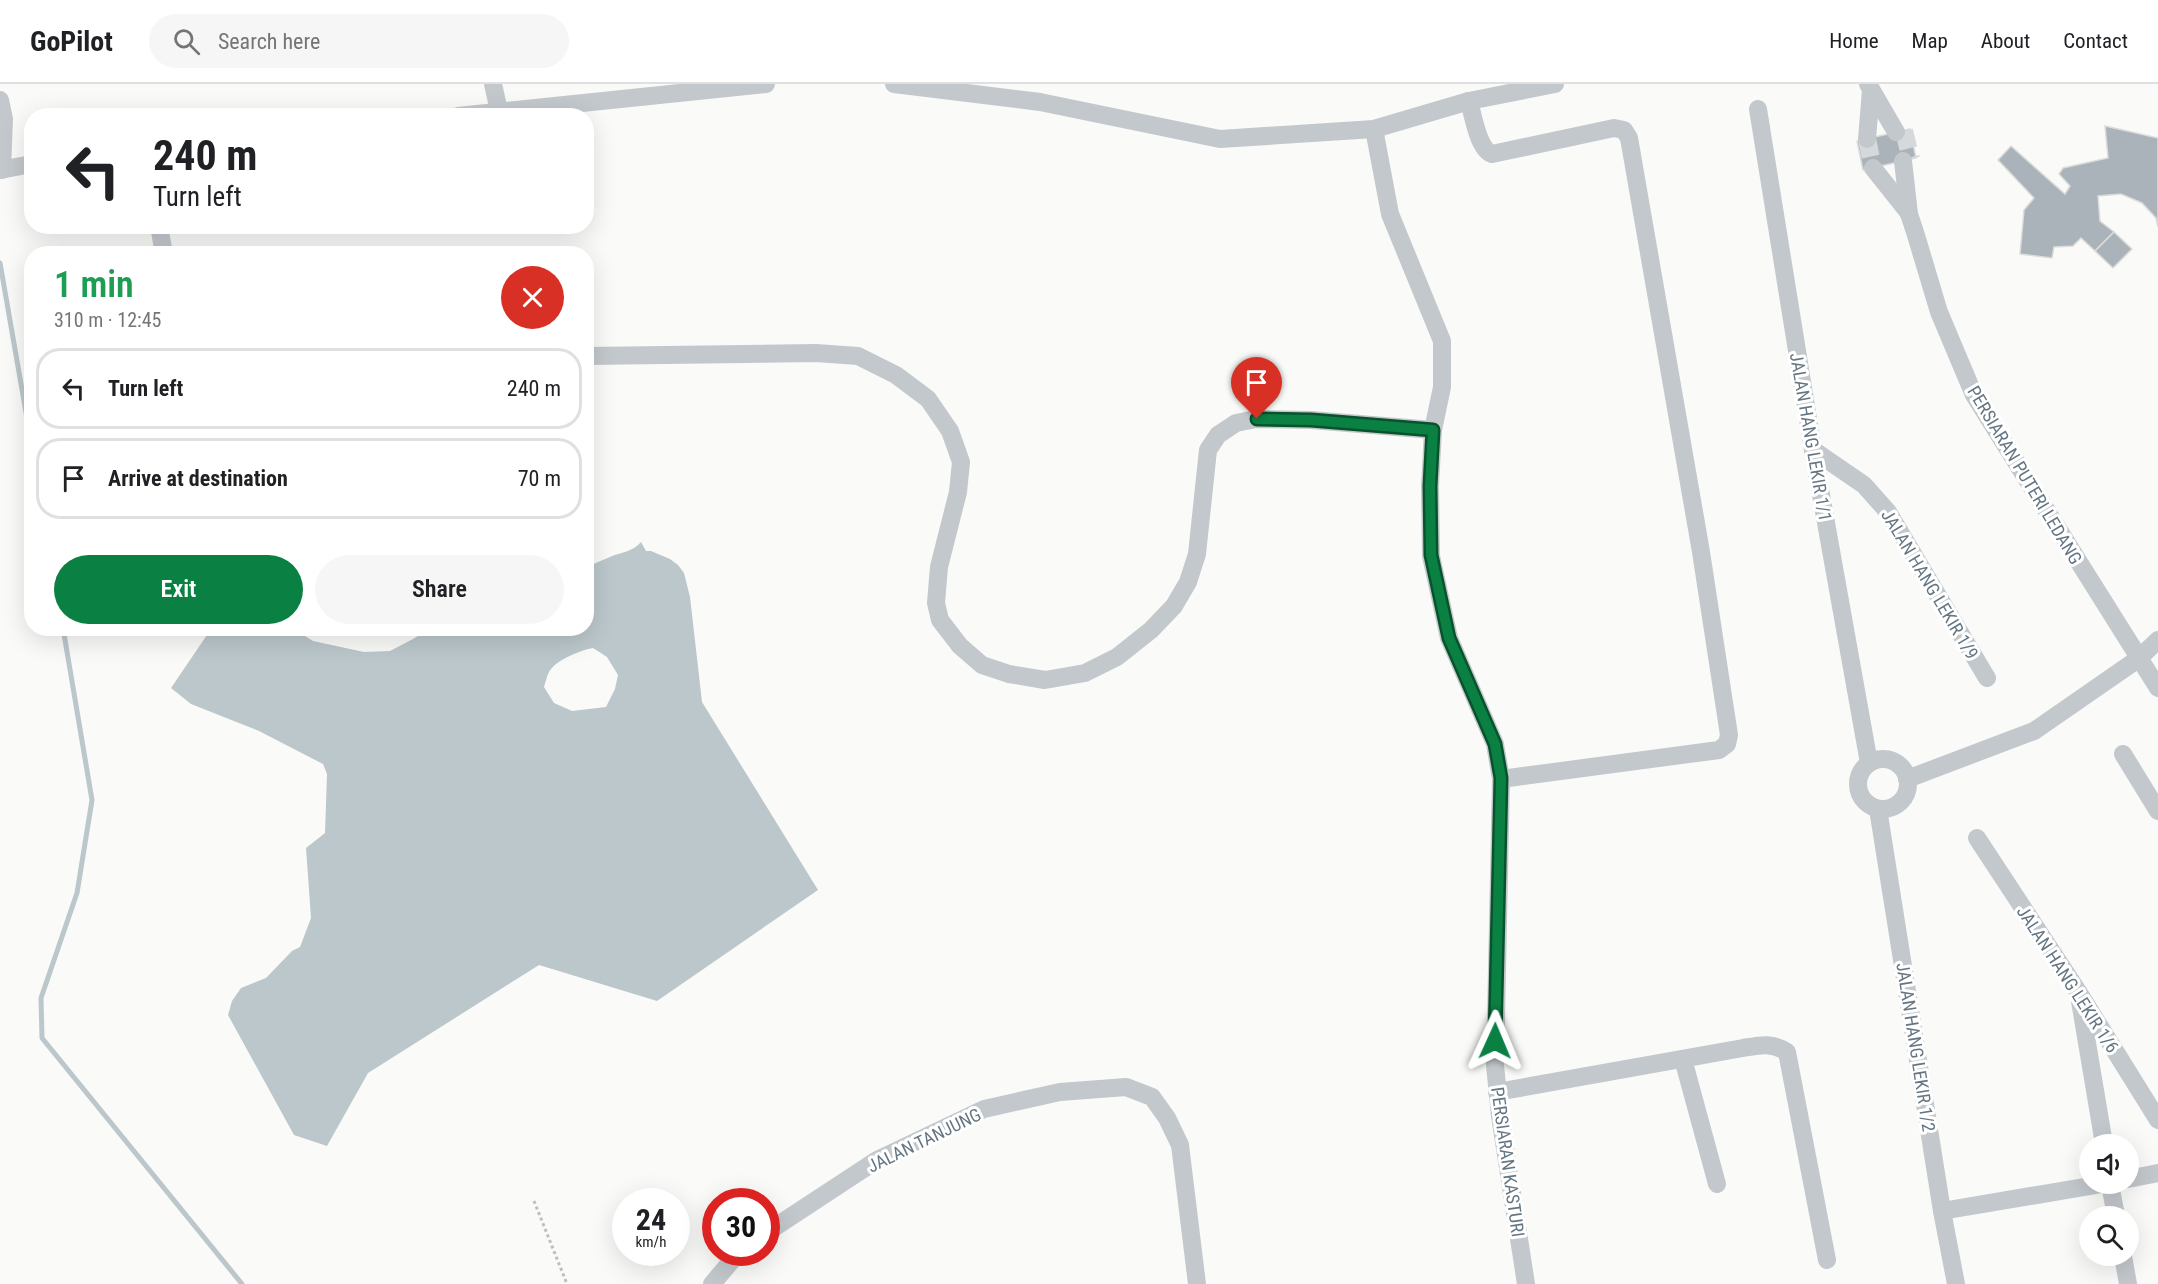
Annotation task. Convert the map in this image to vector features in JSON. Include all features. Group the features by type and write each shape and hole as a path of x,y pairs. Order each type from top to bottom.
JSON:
{"street":[{"path":"493,84 498,108"},
{"path":"529,108 766,84"},
{"path":"894,84 1040,102 1220,139 1374,129 1469,101 1555,84"},
{"path":"1869,87 1900,131"},
{"path":"1869,87 1871,138"},
{"path":"0,100 4,119 1,170 24,166"},
{"path":"1469,101 1482,146 1492,154 1614,128 1624,130 1629,138 1701,552 1729,735 1727,744 1719,750 1501,778"},
{"name":"JALAN HANG LEKIR 1/1","path":"1758,109 1813,450 1869,763"},
{"name":"PERSIARAN KASTURI","path":"1374,129 1390,214 1442,341 1442,387 1433,430 1430,486 1431,555 1449,638 1495,744 1501,778 1495,1065 1497,1092 1526,1284"},
{"path":"1907,160 1909,214"},
{"path":"1878,166 1909,214"},
{"name":"PERSIARAN PUTERI LEDANG","path":"1909,214 1939,312 1974,395 2158,688"},
{"path":"594,356 816,353 858,356 896,375 928,399 950,431 961,462 958,492 939,567 936,603 940,620 960,646 982,665 1010,674 1045,680 1085,672 1117,657 1151,630 1174,606 1188,582 1197,554 1208,450 1218,435 1236,423 1257,419 1311,420 1433,430"},
{"name":"JALAN HANG LEKIR 1/9","path":"1813,450 1864,485 1888,512 1987,678"},
{"path":"1907,779 2034,731 2138,659 2158,640"},
{"path":"2123,754 2158,811"},
{"path":"1884,759 1892,761 1899,765 1907,779 1908,787 1901,802 1894,807 1878,809 1864,801 1858,785 1858,777 1869,763 1884,759"},
{"name":"JALAN HANG LEKIR 1/2","path":"1878,809 1942,1211 1956,1284"},
{"name":"JALAN HANG LEKIR 1/6","path":"1977,838 2079,993 2158,1120"},
{"path":"2079,993 2102,1134"},
{"path":"1497,1092 1767,1044 1778,1046 1787,1052 1827,1260"},
{"path":"1683,1059 1717,1184"},
{"name":"JALAN TANJUNG","path":"780,1224 877,1160 984,1109 1060,1092 1126,1087 1152,1097 1167,1118 1180,1144 1197,1284"},
{"path":"2139,1177 2158,1173"},
{"path":"1942,1211 2079,1188"},
{"path":"712,1284 727,1266"},
{"path":"2125,1266 2128,1284"}],"path":[{"path":"534,1201 567,1284"}],"shaded area":[{"path":"641,542 646,551 670,559 684,573 690,597 702,702 818,890 657,1001 539,965 368,1073 327,1146 294,1135 228,1015 232,1001 241,988 266,978 292,951 300,947 311,918 306,848 325,833 327,774 323,764 259,731 191,704 171,688 206,636 305,636 313,641 364,652 390,651 418,636 594,636 594,564 631,550","holes":["593,648 607,657 618,675 615,689 606,707 572,711 554,703 544,687 548,673 555,665 570,656"]}],"building":[{"path":"2105,126 2158,138 2158,227 2156,218 2142,203 2121,194 2098,196 2100,221 2114,232 2095,251 2081,238 2073,246 2054,247 2052,258 2020,254 2024,210 2034,198 1998,160 2011,146 2065,194 2070,186 2059,174 2063,168 2108,158"},
{"path":"1910,129 1916,158 1863,170 1857,141"},
{"path":"2114,232 2132,249 2113,268 2095,251"}],"waterway":[{"path":"0,263 24,401"},
{"path":"64,636 92,800 77,893 41,998 42,1038 242,1284"}],"tunnel":[{"path":"1904,131 1911,159"},
{"path":"1867,139 1873,168"}],"route":[{"path":"1257,419 1311,420 1433,430 1430,486 1431,555 1449,638 1495,744 1501,778 1495,1041"}]}
